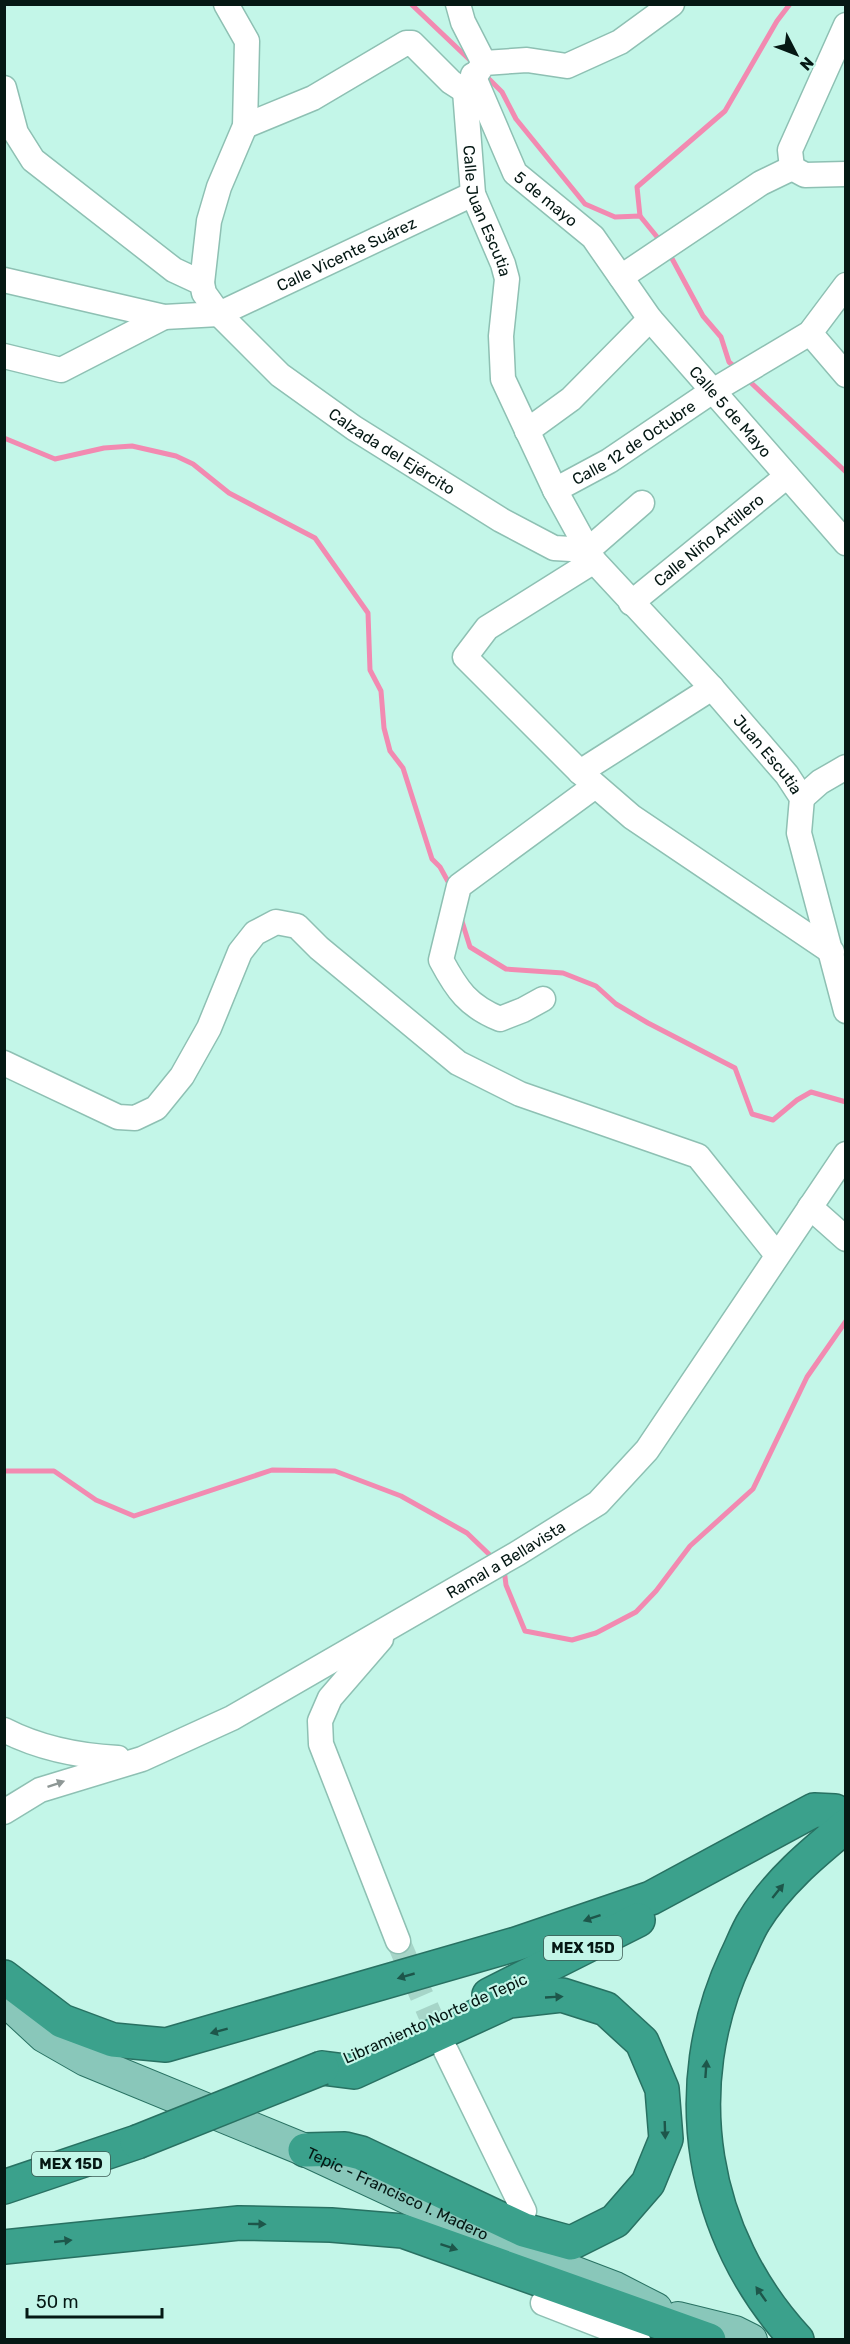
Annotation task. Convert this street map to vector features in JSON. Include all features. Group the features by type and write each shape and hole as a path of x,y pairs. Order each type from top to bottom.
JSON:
{"highway":[{"path":"4,1978 29,1999 62,2021 114,2040 166,2045 516,1944 651,1898 814,1810 842,1814"},
{"path":"797,2340 753,2283 726,2231 708,2170 703,2111 707,2056 720,1993 754,1921 842,1814"},
{"name":"Libramiento Norte de Tepic","path":"4,2187 137,2142 322,2068 519,1981 842,1814"},
{"path":"305,2150 345,2149 361,2152 524,2230 571,2243 615,2221 648,2183 666,2139 662,2089 642,2042 606,2009 562,1995 509,2001 354,2072 322,2068"},
{"path":"4,2247 239,2223 331,2225 403,2232 703,2338"}],"main road":[{"name":"Tepic - Francisco I. Madero","path":"4,1978 24,2006 51,2029 129,2076"},
{"name":"Tepic - Francisco I. Madero","path":"4,1999 44,2036 86,2060 305,2150 539,2259 615,2288 703,2338"},
{"name":"Tepic - Francisco I. Madero","path":"666,2315 735,2332 751,2340"}],"street":[{"path":"4,88 10,137 33,160 174,270 202,283 209,221 219,187 245,126 247,41 226,4"},
{"name":"5 de mayo","path":"459,4 474,77 515,173 593,237 621,277"},
{"path":"245,126 312,98 406,43 412,43 451,82 527,60 567,66 620,42 672,4"},
{"path":"792,168 790,150 846,25"},
{"name":"Calle Juan Escutia","path":"474,77 473,194 503,264 507,279 501,336 503,379 555,490 591,555"},
{"path":"792,168 805,175 846,174"},
{"path":"621,277 761,183 792,168"},
{"name":"Calle Vicente Suárez","path":"219,314 473,194"},
{"name":"Calle 5 de Mayo","path":"621,277 650,319 711,392 846,543"},
{"path":"4,280 164,317 219,314"},
{"name":"Calzada del Ejército","path":"202,283 204,293 219,314 280,375 354,428 501,520 554,548 591,555"},
{"path":"846,285 810,333 846,375"},
{"path":"4,356 61,370 164,317"},
{"path":"527,431 571,399 650,319"},
{"name":"Calle 12 de Octubre","path":"555,490 609,461 711,392 810,333"},
{"name":"Calle Niño Artillero","path":"631,603 787,476"},
{"path":"642,503 591,555 487,628 465,657 587,779 632,817 832,952"},
{"name":"Juan Escutia","path":"591,555 631,603 712,688 787,775 802,798 799,833 846,1011"},
{"path":"543,999 500,1019 481,1011 456,989 441,960 459,886 587,779 712,688"},
{"path":"802,798 820,782 846,767"},
{"path":"4,1063 118,1117 135,1118 146,1113 156,1108 182,1076 209,1028 240,952 250,939 255,933 276,922 297,926 319,948 458,1063 520,1094 624,1128 658,1144 698,1156 777,1255"},
{"name":"Ramal a Bellavista","path":"4,1812 40,1790 142,1759 232,1718 518,1553 598,1503 625,1477 647,1450 846,1154"},
{"path":"810,1207 846,1239"},
{"path":"393,1625 330,1698 320,1721 321,1744 398,1941"},
{"path":"4,1730 37,1745 81,1756 142,1759"},
{"path":"446,2051 524,2211"},
{"path":"543,2303 638,2340"}],"waterway":[{"path":"411,4 473,63"},
{"path":"640,216 637,187 725,111 777,21 790,4"},
{"path":"484,74 502,92 516,119 585,204 615,217 640,216 662,243"},
{"path":"669,253 703,316 721,337 729,362 736,368"},
{"path":"747,379 846,472"},
{"path":"4,438 55,459 104,448 132,446 176,456 193,464 229,493 315,538 368,613 370,670 381,691 384,728 390,751 403,768 432,859 440,867 451,887"},
{"path":"460,915 470,947 506,969 563,973 596,986 616,1004 648,1023 735,1068 752,1114 773,1120 797,1100 811,1092 846,1102"},
{"path":"504,1569 506,1585 525,1631 572,1640 596,1633 636,1612 656,1591 690,1546 753,1489 807,1377 846,1321"},
{"path":"4,1471 54,1471 96,1500 134,1516 272,1470 335,1471 401,1496 467,1533 495,1560"}],"tunnel":[{"path":"398,1941 444,2047"}]}
